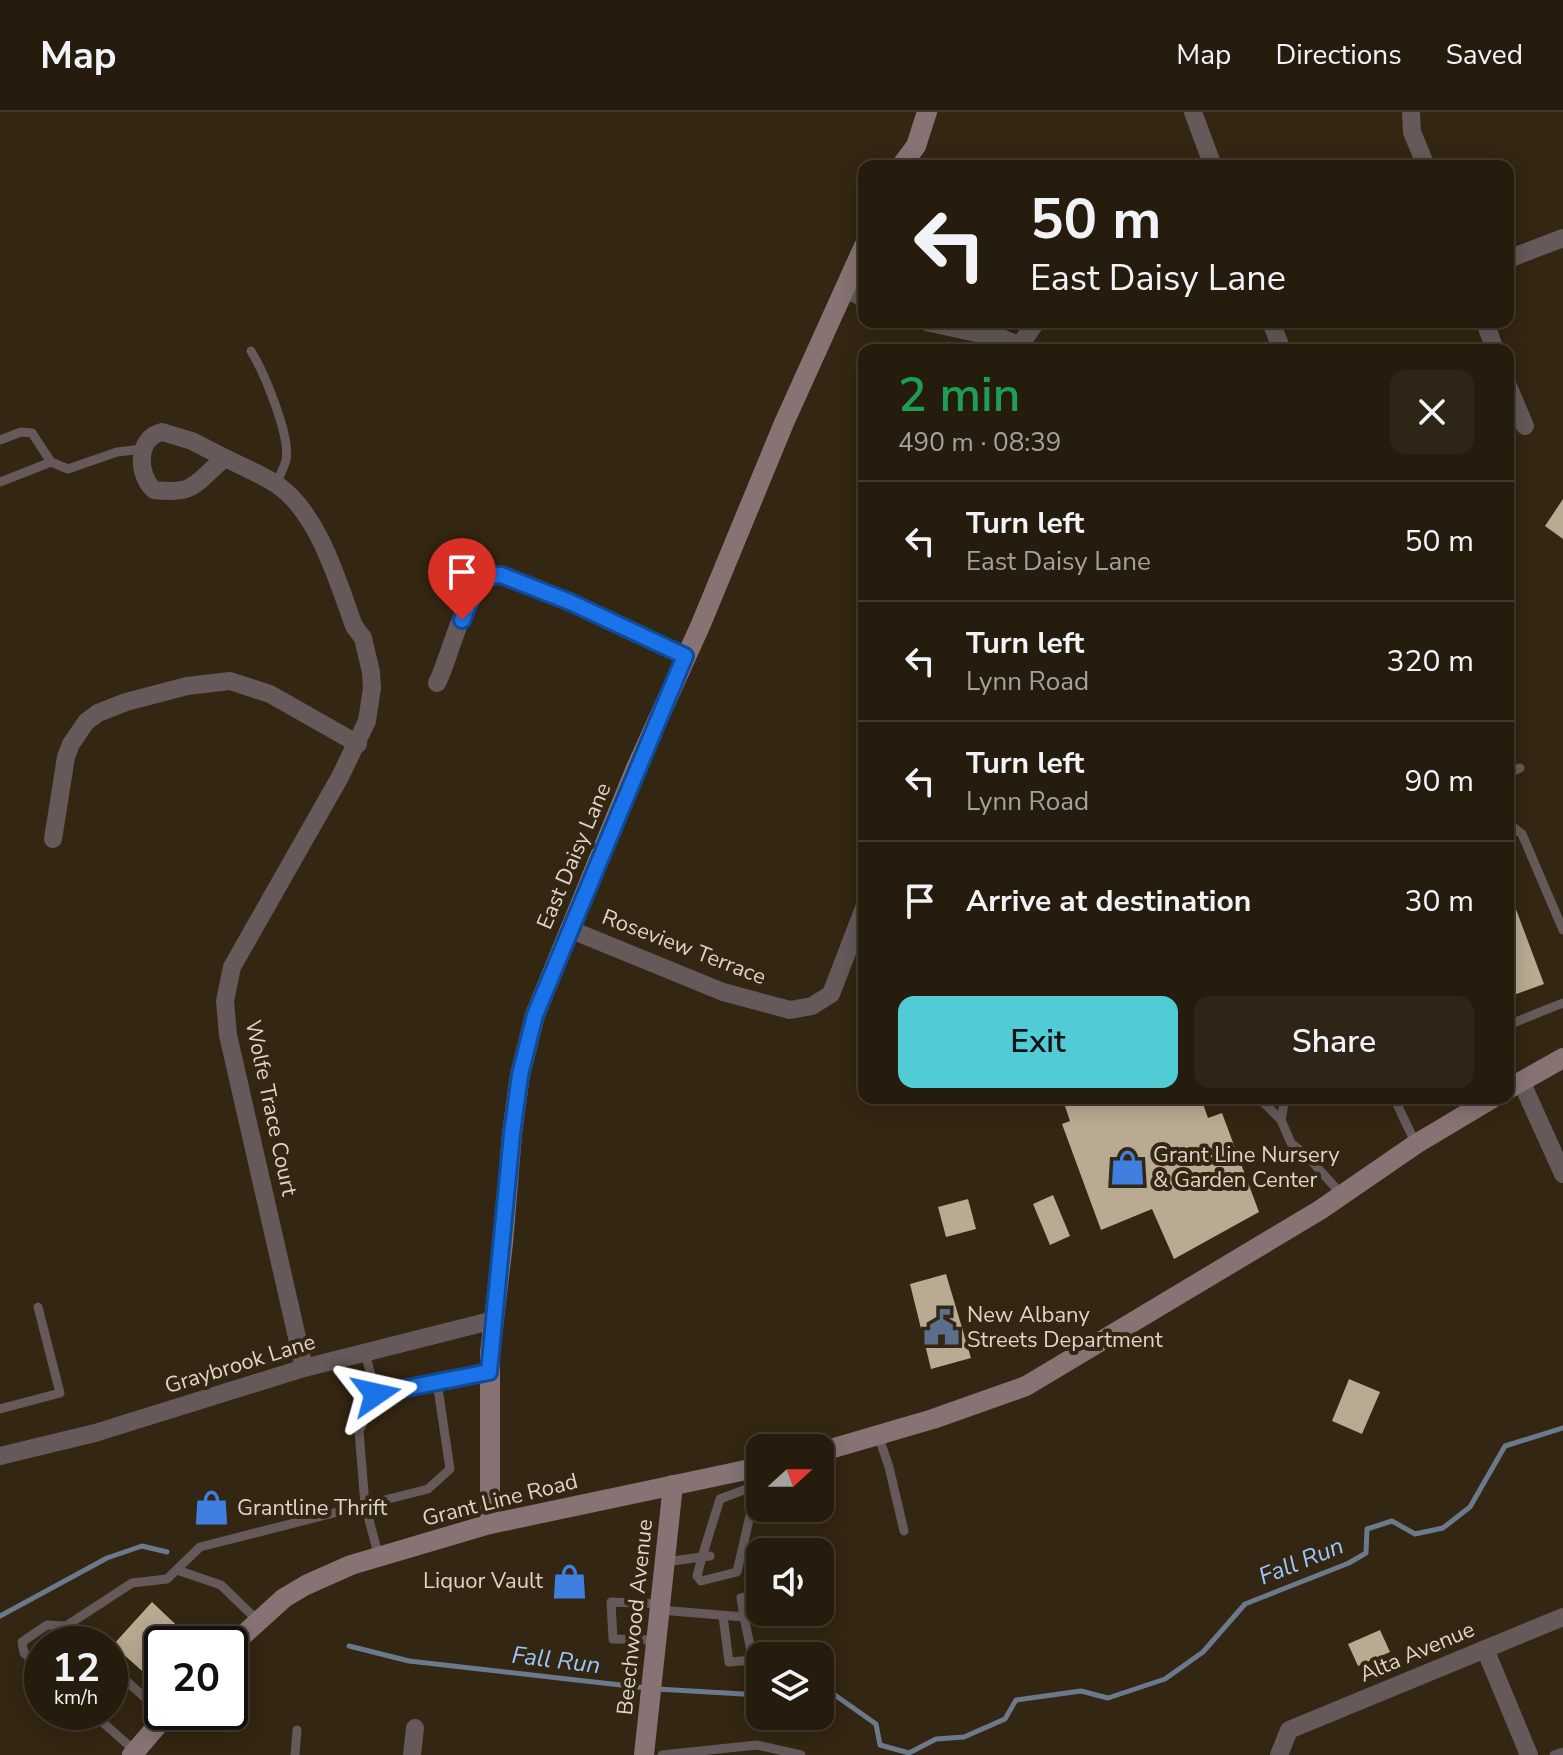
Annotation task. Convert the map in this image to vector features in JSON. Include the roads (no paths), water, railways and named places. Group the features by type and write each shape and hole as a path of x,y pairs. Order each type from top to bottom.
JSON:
{"street":[{"path":"902,160 914,112"},
{"path":"906,160 916,146 927,112"},
{"path":"1193,112 1211,160"},
{"path":"1411,112 1412,132 1424,160"},
{"path":"1514,257 1563,238"},
{"name":"East Daisy Lane","path":"490,1524 489,1372 512,1134 520,1075 535,1015 784,423 854,294"},
{"path":"954,328 1015,344"},
{"path":"1514,400 1525,426"},
{"name":"Wolfe Trace Court","path":"143,449 147,440 155,433 162,432 192,441 276,484 305,512 319,537 354,626 369,654 371,705 358,744 232,967 225,1001 228,1035 304,1368"},
{"path":"143,449 141,458 149,485 154,490 172,492 198,485 225,458"},
{"path":"437,683 471,598 480,583 493,575 509,577 570,602 685,656"},
{"path":"53,839 66,757 71,744 86,722 98,713 126,702 187,686 230,681 270,694 358,744"},
{"name":"Roseview Terrace","path":"569,929 723,992 790,1010 812,1006 831,994 858,924"},
{"path":"1563,1058 1515,1085 1563,1174"},
{"path":"834,1448 964,1409 1026,1386 1342,1195 1416,1144 1483,1104"},
{"name":"Graybrook Lane","path":"0,1456 95,1433 304,1368 494,1320"},
{"name":"Grant Line Road","path":"248,1630 284,1598 306,1585 379,1557 490,1524 673,1485 746,1475"},
{"name":"Beechwood Avenue","path":"644,1755 673,1485"},
{"name":"Alta Avenue","path":"1279,1755 1289,1730 1563,1617"},
{"path":"1485,1649 1529,1755"},
{"path":"412,1755 415,1728"},
{"path":"134,1753 153,1730"}],"lane":[{"path":"251,351 263,370 285,441 286,459 276,484"},
{"path":"0,440 21,432 32,433 51,462 68,469 117,452 143,449"},
{"path":"0,482 51,462"},
{"path":"1514,770 1520,768"},
{"path":"1514,828 1522,834 1563,930"},
{"path":"1514,1023 1563,1003"},
{"path":"1265,1104 1281,1120 1291,1143 1342,1195"},
{"path":"1281,1120 1284,1104"},
{"path":"1397,1104 1416,1144"},
{"path":"0,1409 60,1393 38,1307"},
{"path":"365,1353 376,1394 359,1431 365,1505 379,1557"},
{"path":"376,1394 489,1372"},
{"path":"46,1626 66,1626 132,1583 167,1579 200,1547 428,1489 450,1469 437,1382"},
{"path":"878,1435 904,1531"},
{"path":"746,1482 720,1499 706,1556 697,1576 701,1581 737,1572 737,1552 746,1520"},
{"path":"665,1562 706,1556"},
{"path":"177,1570 221,1585 258,1621"},
{"path":"723,1616 729,1662 753,1660 741,1598 746,1597"},
{"path":"656,1640 613,1639 611,1602 744,1617"},
{"path":"128,1681 144,1695"},
{"path":"110,1730 134,1753"},
{"path":"295,1755 297,1730"},
{"path":"662,1755 745,1745 801,1755"},
{"path":"1554,1755 1563,1752"}],"waterway":[{"name":"Fall Run","path":"834,1694 876,1724 880,1745 909,1753 936,1739 964,1737 1005,1719 1016,1700 1081,1691 1108,1698 1165,1679 1203,1652 1245,1604 1349,1563 1366,1553 1367,1529 1392,1521 1415,1534 1443,1528 1470,1507 1505,1446 1563,1428"},
{"name":"Fall Run","path":"0,1616 107,1558 142,1546 167,1552"},
{"name":"Fall Run","path":"349,1646 409,1661 647,1688"},
{"name":"Fall Run","path":"657,1689 746,1694"}],"place":[{"name":"Grant Line Nursery & Garden Center","path":"1127,1168"},
{"name":"New Albany Streets Department","path":"941,1328"},
{"name":"Grantline Thrift","path":"211,1508"},
{"name":"Liquor Vault","path":"569,1581"}]}
